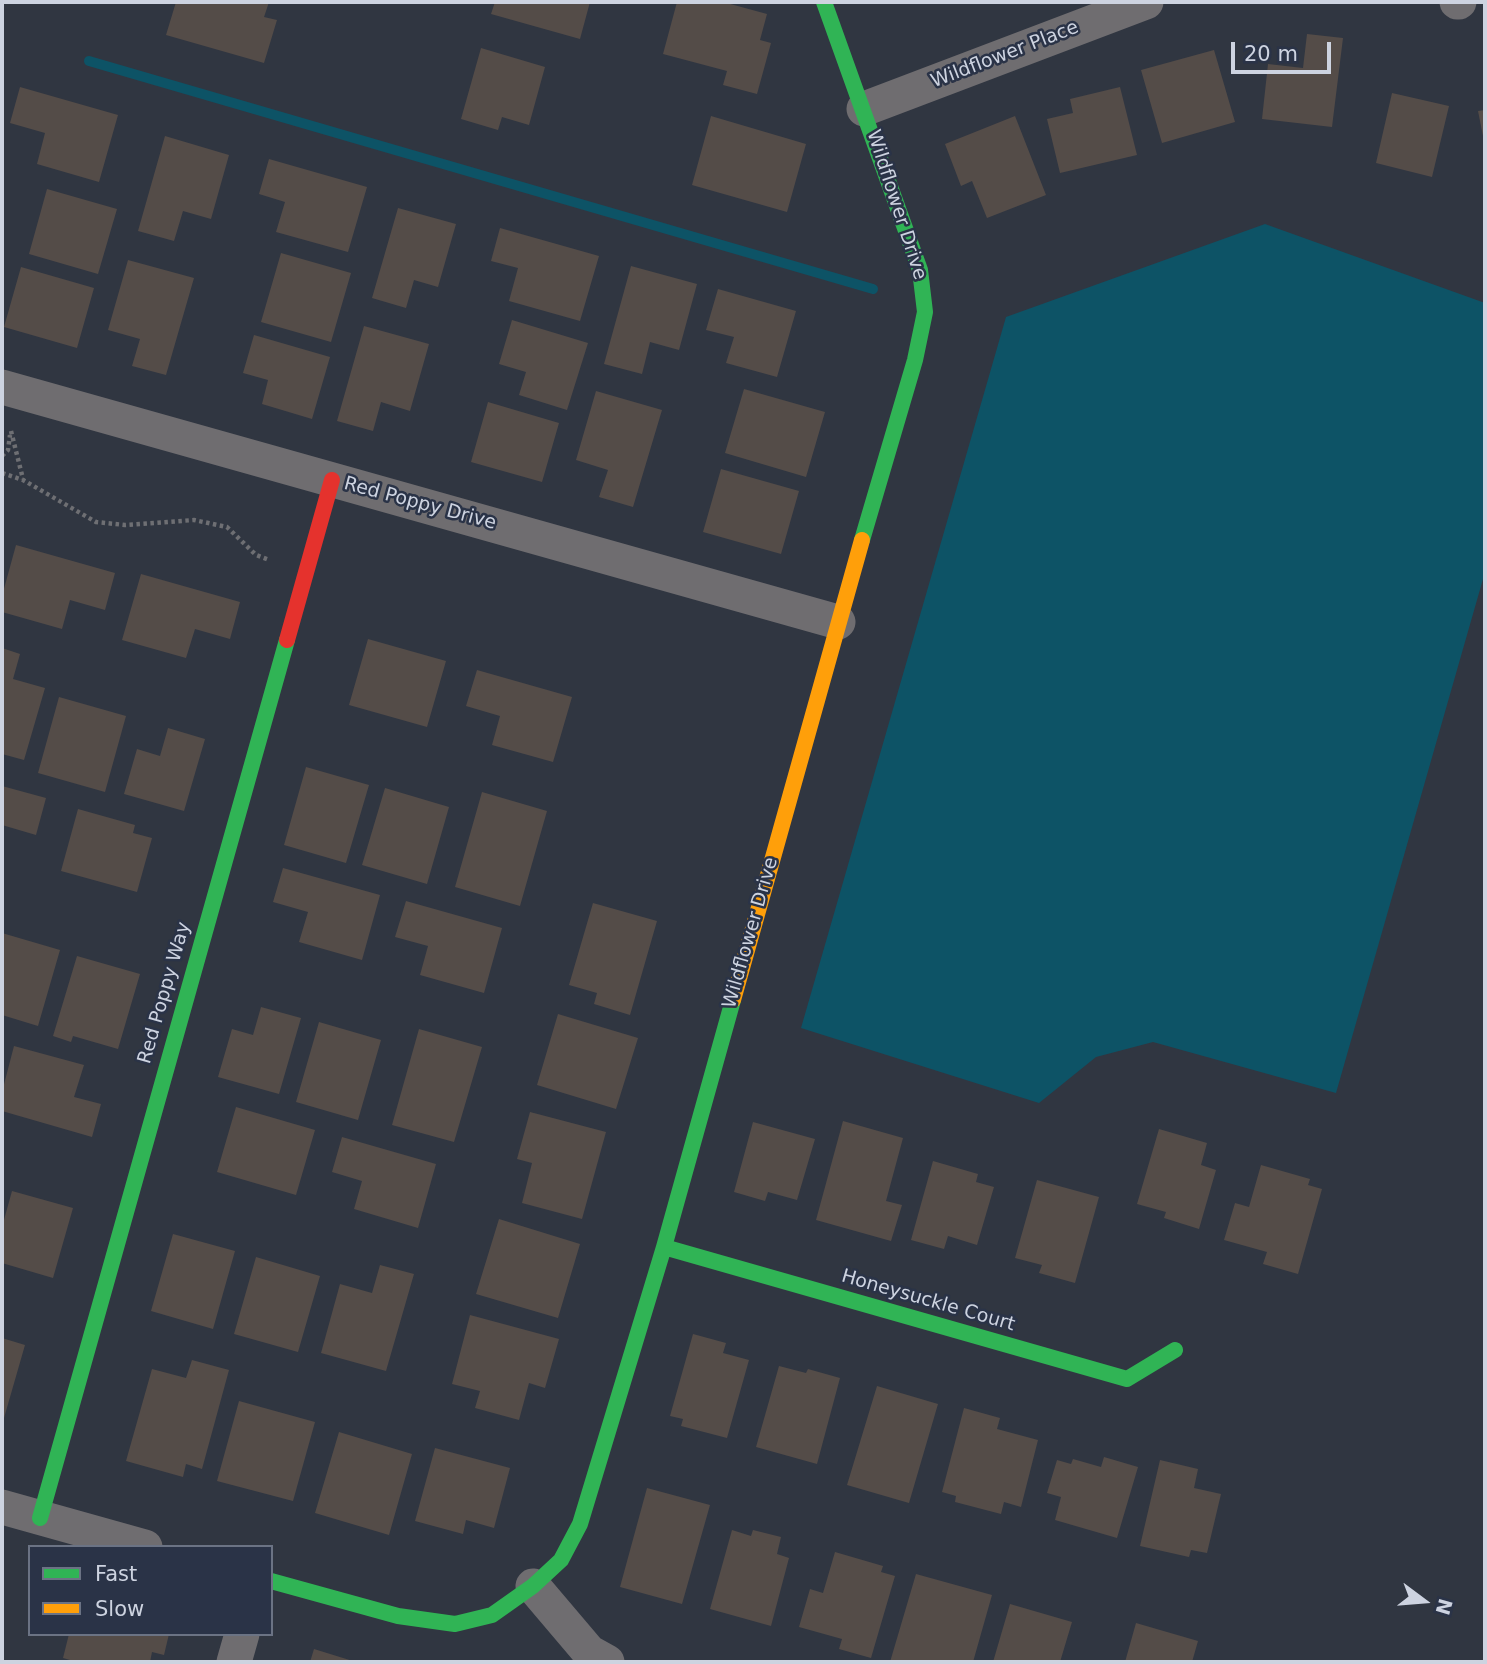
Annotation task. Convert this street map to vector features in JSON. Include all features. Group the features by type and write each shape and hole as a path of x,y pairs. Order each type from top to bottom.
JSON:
{"street":[{"name":"Wildflower Drive","path":"273,1582 398,1616 454,1624 492,1615 533,1586 561,1560 580,1524 664,1247 838,622 915,360 925,312 920,270 824,2"},
{"name":"Wildflower Place","path":"864,109 1146,2"},
{"name":"Red Poppy Drive","path":"2,387 838,622"},
{"name":"Red Poppy Way","path":"40,1518 332,480"},
{"name":"Honeysuckle Court","path":"664,1247 1127,1380 1175,1350"},
{"path":"2,1507 138,1545"},
{"path":"533,1586 589,1652 607,1662"},
{"path":"234,1662 241,1636"}],"path":[{"path":"2,456 8,450 11,431 23,480"},
{"path":"2,473 23,480 96,522 125,525 194,520 228,527 256,555 269,560"}],"water":[{"path":"1265,224 1485,303 1485,572 1336,1093 1153,1042 1096,1057 1039,1103 801,1028 1006,317"}],"building":[{"path":"176,2 269,2 264,17 277,20 264,63 166,35"},
{"path":"495,2 590,2 580,39 491,14"},
{"path":"677,2 723,2 767,14 760,40 771,43 757,94 723,85 727,71 663,54"},
{"path":"1307,34 1343,38 1332,127 1262,119 1268,64 1303,68"},
{"path":"481,48 545,67 529,125 502,117 498,130 461,119"},
{"path":"1214,50 1235,122 1162,143 1141,70"},
{"path":"20,87 118,115 99,182 37,164 45,133 10,123"},
{"path":"1120,87 1137,155 1060,173 1047,119 1073,113 1070,99"},
{"path":"1392,93 1449,106 1432,177 1376,163"},
{"path":"1485,110 1485,141 1484,141 1478,111"},
{"path":"711,116 806,144 787,212 692,185"},
{"path":"1015,116 1046,195 987,218 972,181 961,186 945,144"},
{"path":"165,136 229,155 211,219 183,211 174,241 138,231"},
{"path":"269,159 367,187 348,252 276,232 285,202 259,194"},
{"path":"47,189 117,209 98,274 29,254"},
{"path":"398,208 456,224 438,287 414,280 406,308 372,298"},
{"path":"500,228 599,256 580,321 509,301 518,268 491,261"},
{"path":"281,253 351,273 331,342 261,322"},
{"path":"128,260 194,278 166,375 132,366 140,339 108,330"},
{"path":"631,266 697,284 679,350 650,342 642,374 604,364"},
{"path":"21,267 94,288 77,348 4,327"},
{"path":"718,289 796,311 777,377 726,363 734,337 706,330"},
{"path":"512,320 588,343 567,410 519,395 526,372 499,364"},
{"path":"364,326 429,344 410,411 381,402 373,431 337,421"},
{"path":"254,335 330,357 312,419 262,404 268,380 243,373"},
{"path":"744,389 825,412 806,477 725,453"},
{"path":"596,391 662,410 633,507 599,497 608,470 576,460"},
{"path":"488,402 559,423 542,482 471,462"},
{"path":"721,469 799,491 781,554 703,532"},
{"path":"16,545 115,573 105,610 70,600 62,629 2,612 2,596"},
{"path":"141,574 240,602 230,639 195,629 186,658 122,640"},
{"path":"368,639 446,661 427,727 349,705"},
{"path":"2,648 20,654 13,679 45,688 24,760 2,754"},
{"path":"477,670 572,697 553,762 492,745 500,716 466,706"},
{"path":"59,697 126,716 105,792 38,773"},
{"path":"168,728 205,739 184,811 124,794 137,749 160,756"},
{"path":"306,767 369,785 346,863 284,845"},
{"path":"2,786 46,798 36,835 2,825"},
{"path":"385,788 449,807 427,884 362,865"},
{"path":"482,792 547,811 520,906 455,887"},
{"path":"78,809 135,825 133,833 152,838 137,892 61,871"},
{"path":"283,868 380,895 362,960 299,942 308,912 273,902"},
{"path":"406,901 502,928 484,993 420,975 428,946 395,937"},
{"path":"593,903 657,921 630,1015 594,1004 597,993 569,985"},
{"path":"2,933 60,950 38,1026 2,1015"},
{"path":"77,956 140,974 118,1049 73,1036 71,1042 53,1036"},
{"path":"261,1007 301,1018 279,1094 218,1077 232,1029 253,1035"},
{"path":"558,1014 638,1038 616,1109 537,1085"},
{"path":"319,1022 381,1040 358,1120 296,1102"},
{"path":"419,1029 482,1047 454,1142 392,1125"},
{"path":"14,1046 84,1065 74,1097 101,1104 92,1137 2,1111 2,1092"},
{"path":"236,1107 315,1130 296,1195 217,1172"},
{"path":"530,1112 606,1132 582,1219 522,1203 532,1163 517,1159"},
{"path":"843,1121 903,1138 886,1201 902,1205 891,1241 816,1220"},
{"path":"753,1122 815,1139 797,1200 768,1192 765,1201 734,1192"},
{"path":"1159,1129 1207,1143 1201,1165 1216,1170 1199,1229 1164,1218 1166,1212 1137,1204"},
{"path":"342,1137 436,1164 418,1228 354,1209 362,1181 332,1172"},
{"path":"933,1161 978,1174 976,1182 994,1187 977,1245 948,1236 944,1249 911,1240"},
{"path":"1261,1165 1310,1179 1308,1185 1322,1189 1298,1274 1263,1264 1267,1252 1224,1240 1235,1203 1249,1207"},
{"path":"1037,1180 1099,1197 1075,1283 1039,1273 1042,1265 1015,1258"},
{"path":"12,1191 73,1208 53,1278 2,1263 2,1227"},
{"path":"499,1219 580,1244 558,1318 476,1294"},
{"path":"173,1234 235,1251 213,1329 151,1311"},
{"path":"256,1257 320,1276 298,1352 234,1334"},
{"path":"380,1265 414,1274 386,1371 321,1353 340,1284 372,1293"},
{"path":"470,1315 559,1339 545,1388 529,1383 519,1420 475,1408 480,1391 452,1384"},
{"path":"693,1334 726,1343 723,1353 749,1360 727,1438 681,1426 683,1419 670,1416"},
{"path":"2,1338 25,1345 2,1425"},
{"path":"192,1360 229,1370 202,1469 186,1464 183,1477 126,1461 152,1369 186,1378"},
{"path":"779,1366 806,1373 808,1369 840,1378 817,1464 756,1447"},
{"path":"877,1386 938,1404 909,1503 847,1485"},
{"path":"239,1401 315,1422 293,1501 217,1481"},
{"path":"964,1408 1000,1418 997,1429 1038,1440 1021,1507 1004,1502 1001,1514 955,1502 956,1496 942,1492"},
{"path":"339,1432 412,1454 389,1535 315,1513"},
{"path":"435,1448 510,1468 494,1528 466,1520 463,1534 415,1521"},
{"path":"1104,1457 1138,1467 1117,1538 1055,1520 1061,1497 1047,1493 1057,1460 1071,1464 1073,1459 1101,1467"},
{"path":"1160,1460 1198,1469 1194,1488 1221,1494 1207,1553 1191,1550 1189,1557 1140,1546"},
{"path":"647,1488 710,1505 682,1604 620,1587"},
{"path":"732,1530 751,1536 753,1530 781,1537 777,1554 789,1558 771,1626 710,1609"},
{"path":"835,1552 883,1566 881,1572 895,1576 871,1658 839,1649 842,1639 799,1627 810,1589 823,1593"},
{"path":"916,1574 992,1595 973,1662 890,1662"},
{"path":"1010,1604 1072,1622 1060,1662 993,1662"},
{"path":"1136,1623 1198,1641 1192,1662 1125,1662"},
{"path":"68,1636 169,1636 164,1655 152,1652 150,1662 77,1662 63,1658"},
{"path":"314,1649 356,1662 310,1662"}],"waterway":[{"path":"89,61 873,289"}],"traffic: fast":[{"path":"824,2 920,270 925,312 915,360 862,540"},
{"path":"40,1518 287,640"},
{"path":"273,1582 398,1616 455,1624 492,1615 533,1586 561,1560 580,1524 664,1247 733,1000"},
{"path":"664,1247 1127,1379 1175,1350"}],"traffic: slow":[{"path":"733,1000 862,540"}],"traffic: jam":[{"path":"287,640 332,480"}]}
